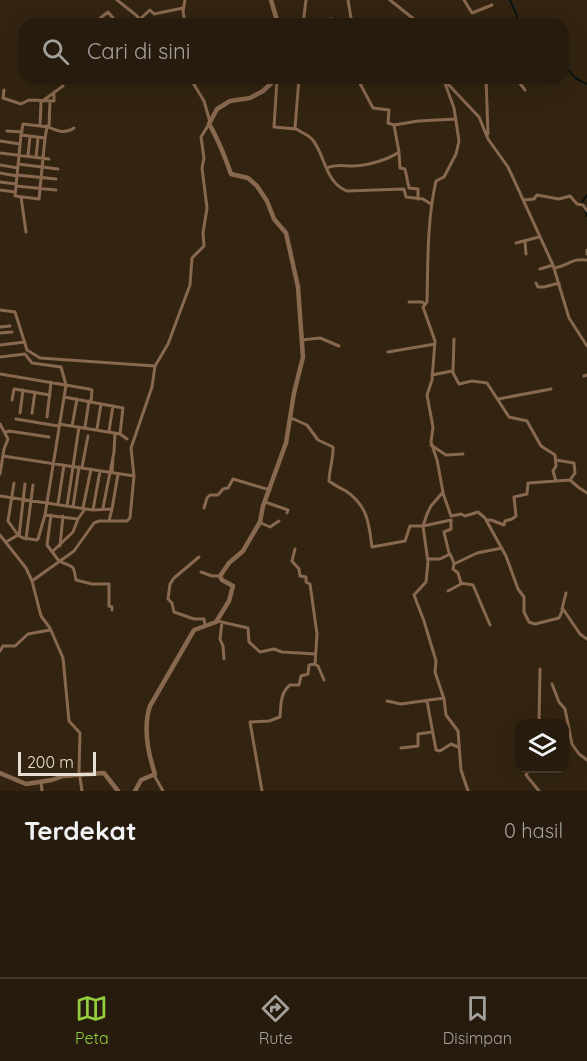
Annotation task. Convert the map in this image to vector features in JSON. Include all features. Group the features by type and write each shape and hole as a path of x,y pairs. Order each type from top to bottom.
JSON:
{"street":[{"path":"117,0 139,18"},
{"path":"184,18 185,0"},
{"path":"271,0 277,18"},
{"path":"304,18 306,0"},
{"path":"348,0 351,18"},
{"path":"390,0 412,18"},
{"path":"464,0 472,14 492,5"},
{"path":"141,18 150,10 154,14 183,8"},
{"path":"100,18 108,12 112,18"},
{"path":"194,84 204,101 209,123 219,141 231,174 248,178 257,186 267,201 274,219 286,233 298,287 303,357 294,393 286,443 259,522 243,551 229,562 220,576"},
{"path":"32,581 74,552 91,525 99,521 127,521 130,519 134,476 132,448 152,387 154,366 168,344 190,285 192,258 204,246 203,233 207,208 201,136 217,109 230,101 250,98 271,84"},
{"path":"277,84 274,127 296,129 311,138 336,184 347,191 418,189 418,199"},
{"path":"296,129 299,84"},
{"path":"360,84 371,106 375,109 389,110 388,124 456,119"},
{"path":"446,84 454,107 458,146 444,177 436,181 431,204 428,232 427,302 423,310 435,344 431,366 432,375 427,395 433,427 431,445 451,518 451,529 444,531 454,564 453,568 458,573 461,584"},
{"path":"449,84 479,117 488,139 508,167 554,267 569,318 586,343"},
{"path":"486,84 488,139"},
{"path":"521,84 525,90"},
{"path":"41,102 63,86"},
{"path":"4,90 3,99 20,104 29,100 54,101 54,92"},
{"path":"40,126 41,102"},
{"path":"50,102 48,127 45,138 39,199 15,196 23,124 48,127 59,132 70,131 74,128"},
{"path":"394,125 400,168 405,168 406,197 431,204"},
{"path":"7,131 45,138"},
{"path":"28,156 30,136"},
{"path":"36,157 38,137"},
{"path":"0,141 20,144"},
{"path":"326,168 335,165 358,165 388,158 399,152"},
{"path":"0,153 49,159"},
{"path":"0,165 58,169"},
{"path":"0,173 56,179"},
{"path":"0,182 56,190"},
{"path":"0,190 15,192"},
{"path":"524,200 534,199 537,195 559,199 570,196 587,211"},
{"path":"21,197 26,232"},
{"path":"516,243 539,237"},
{"path":"525,242 526,254"},
{"path":"540,269 562,267 575,259 587,260"},
{"path":"536,283 541,288 559,283"},
{"path":"409,302 425,304"},
{"path":"0,310 16,313 27,350 42,358 154,366"},
{"path":"0,327 10,326"},
{"path":"0,333 12,332"},
{"path":"302,340 320,338 339,346"},
{"path":"454,339 453,372 459,384 472,381 483,382 489,386 511,418 529,423 541,446 555,455 553,472 556,481"},
{"path":"0,345 24,342"},
{"path":"388,352 435,344"},
{"path":"0,357 25,354 31,363 61,367 66,384 45,514 38,540 18,536 8,520 14,483"},
{"path":"432,375 453,372"},
{"path":"0,374 91,389 85,427"},
{"path":"47,417 51,382"},
{"path":"12,400 14,388 50,394"},
{"path":"498,399 551,389"},
{"path":"20,413 23,390"},
{"path":"32,413 35,392"},
{"path":"64,397 124,410 103,508"},
{"path":"72,426 77,399"},
{"path":"97,429 101,404"},
{"path":"109,431 113,406"},
{"path":"291,418 307,425 318,440 333,447 334,454 330,464 329,481 347,492 362,507 371,529 371,547 405,541 408,527 423,526 461,514 465,516 478,512 486,520 502,548 518,589 524,597 524,612 529,622 536,624 559,618 562,615 566,593"},
{"path":"16,419 109,431 118,433 127,439"},
{"path":"0,424 9,439 2,454 0,474"},
{"path":"67,506 79,427"},
{"path":"6,432 49,437"},
{"path":"73,507 87,436"},
{"path":"431,445 446,455 463,454"},
{"path":"2,454 134,476"},
{"path":"556,460 574,463 575,473 570,480"},
{"path":"58,504 64,465"},
{"path":"52,552 73,532 84,509 91,469"},
{"path":"93,510 100,471"},
{"path":"109,521 118,474"},
{"path":"204,508 210,495 218,495 223,489 228,488 233,479 270,490"},
{"path":"486,520 504,525 505,521 516,516 514,497 526,494 528,483 570,480 587,493"},
{"path":"18,536 25,484"},
{"path":"26,539 33,484"},
{"path":"443,493 429,509 423,526 428,559 426,584 414,593 414,597 427,628 447,718 458,731 461,770 468,791"},
{"path":"0,496 84,509 112,509"},
{"path":"265,502 288,510 287,513"},
{"path":"45,514 78,519"},
{"path":"51,515 47,545 59,561 74,567 76,580 92,584 108,584 109,606 112,610"},
{"path":"60,546 63,516"},
{"path":"259,522 270,527 279,521"},
{"path":"0,535 26,568 32,581 41,616 63,657 69,722 80,733 79,775 82,791"},
{"path":"6,542 18,536"},
{"path":"454,564 477,553 502,548"},
{"path":"295,549 292,561 299,569 300,576 306,578 306,582 310,584 317,634 314,664"},
{"path":"428,559 440,559 449,553"},
{"path":"200,556 174,578 170,584 168,599 172,603 174,612 204,620 205,625"},
{"path":"201,572 220,576"},
{"path":"220,576 220,579 234,588 219,621 224,659"},
{"path":"448,591 461,584 472,584 490,625"},
{"path":"562,609 580,634 587,639"},
{"path":"163,791 154,775 148,755 148,711 196,628 219,621 249,628 249,642 258,652 272,649 282,652 316,654"},
{"path":"0,651 3,646 15,646 28,634 50,630"},
{"path":"314,664 318,666 324,680"},
{"path":"262,791 249,723 251,720 269,721 280,717 281,702 287,687 299,685 301,676 308,675 309,665 314,664"},
{"path":"539,719 540,669"},
{"path":"552,684 559,702 565,709 572,744 587,760"},
{"path":"387,701 401,704 444,698"},
{"path":"427,700 435,747 438,752 451,744 458,747"},
{"path":"401,748 418,746 418,734 432,732"},
{"path":"0,773 24,784 63,776 106,774 118,791"},
{"path":"527,773 526,775 539,791"},
{"path":"135,791 141,780 154,775"},
{"path":"41,782 42,791"}],"waterway":[{"path":"510,0 517,18"},
{"path":"569,70 575,78 587,84"},
{"path":"587,195 582,202 587,216"}]}
